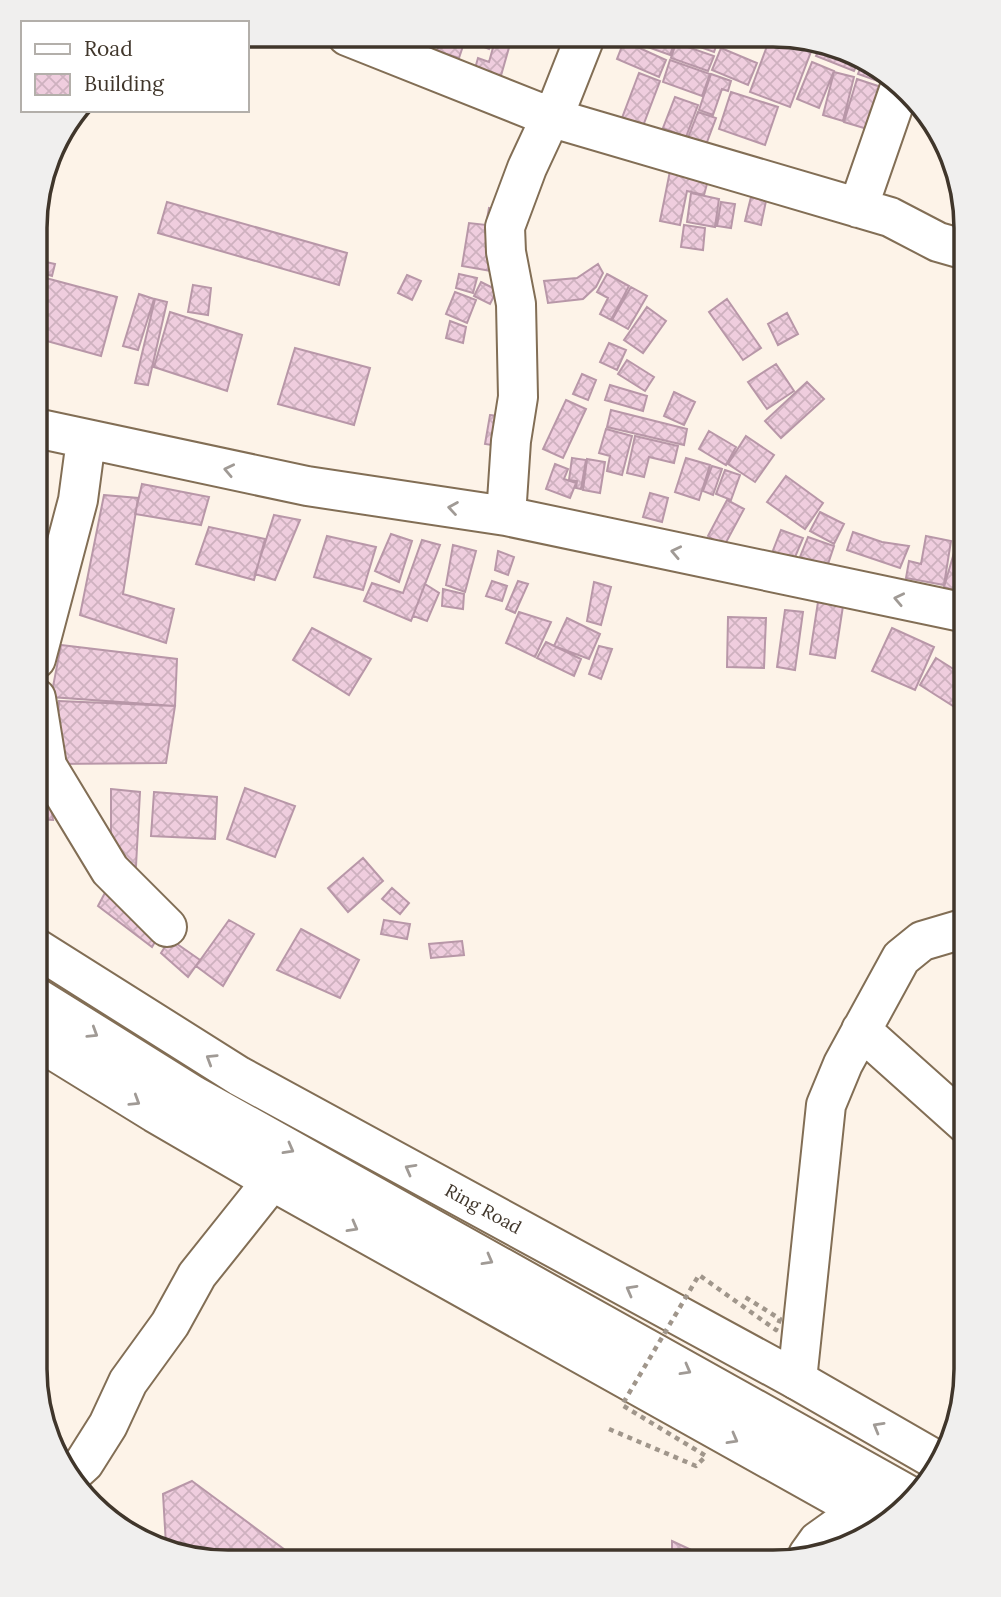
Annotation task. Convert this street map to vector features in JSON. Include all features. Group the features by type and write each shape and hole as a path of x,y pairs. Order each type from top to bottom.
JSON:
{"main road":[{"path":"375,47 553,118 890,217 938,242 954,247"},
{"path":"506,516 511,441 518,397 516,304 506,252 505,227 527,168 553,118 581,47"},
{"path":"858,208 897,97"},
{"path":"47,431 307,486 506,516 954,610"},
{"path":"47,617 78,500 86,440"},
{"path":"47,766 110,870 167,928"},
{"path":"797,1380 827,1105 843,1064 901,958 922,941 953,932"},
{"name":"Ring Road","path":"47,955 239,1076 797,1380 930,1457"},
{"path":"47,1004 205,1101 904,1493"},
{"path":"861,1030 953,1113"},
{"path":"47,1046 272,1181 870,1516"},
{"path":"82,1474 128,1382 170,1324 197,1275 272,1181"},
{"path":"815,1545 870,1516"}],"path":[{"path":"609,1429 696,1466 706,1456 622,1405 699,1275 776,1330 780,1319 745,1297"}],"building":[{"path":"438,47 463,47 459,58 437,51"},
{"path":"493,47 509,47 498,86 472,79 478,58 489,62"},
{"path":"622,47 637,47 666,60 659,77 617,59"},
{"path":"648,47 673,47 670,55"},
{"path":"675,47 688,47 714,56 708,71 671,58"},
{"path":"700,47 716,47 714,52"},
{"path":"767,47 811,52 790,107 750,92"},
{"path":"721,48 757,63 748,85 712,70"},
{"path":"819,53 855,68 854,71 816,56"},
{"path":"670,60 710,74 702,96 663,82"},
{"path":"812,62 834,71 819,108 797,99"},
{"path":"860,70 876,80 858,74"},
{"path":"834,72 854,77 843,121 823,115"},
{"path":"639,73 660,81 643,126 622,118"},
{"path":"711,74 731,81 728,91 722,89 713,115 699,110"},
{"path":"857,79 887,89 874,131 844,122"},
{"path":"731,92 778,107 765,145 719,129"},
{"path":"675,97 698,105 686,137 663,128"},
{"path":"698,112 716,118 704,150 686,143"},
{"path":"670,171 708,180 704,195 687,191 680,225 660,221"},
{"path":"691,193 719,199 715,227 687,222"},
{"path":"751,197 766,201 761,225 745,221"},
{"path":"167,202 347,253 339,285 158,233"},
{"path":"721,202 735,204 731,228 717,226"},
{"path":"489,208 507,211 497,272 462,266 469,223 486,225"},
{"path":"684,225 705,228 703,250 681,247"},
{"path":"47,262 55,264 52,276 47,274"},
{"path":"598,264 603,273 596,287 583,299 548,303 544,281 577,278"},
{"path":"459,274 477,278 473,293 456,288"},
{"path":"607,274 629,286 611,320 600,314 608,298 597,292"},
{"path":"407,275 421,281 412,300 398,293"},
{"path":"47,278 117,297 101,356 47,341"},
{"path":"481,282 497,290 490,304 474,296"},
{"path":"193,285 211,288 208,315 188,312"},
{"path":"631,287 647,296 628,329 612,320"},
{"path":"455,292 476,300 467,323 446,314"},
{"path":"139,294 154,299 138,350 123,346"},
{"path":"155,299 167,302 148,385 135,383"},
{"path":"727,299 761,348 743,360 709,312"},
{"path":"647,307 666,321 643,353 624,340"},
{"path":"170,312 242,335 227,391 154,367"},
{"path":"787,313 798,334 778,345 768,324"},
{"path":"450,321 466,327 463,343 446,338"},
{"path":"609,343 626,350 617,370 600,362"},
{"path":"295,348 370,368 354,425 278,404"},
{"path":"627,360 654,377 645,391 618,374"},
{"path":"776,364 794,391 767,409 748,382"},
{"path":"582,374 596,380 588,400 573,394"},
{"path":"807,382 824,399 781,438 765,421"},
{"path":"610,385 647,396 643,411 605,400"},
{"path":"674,392 695,402 684,425 664,416"},
{"path":"566,400 586,409 563,458 543,449"},
{"path":"611,410 687,429 684,445 607,427"},
{"path":"490,415 515,418 511,448 485,444"},
{"path":"606,429 632,436 622,475 607,471 610,456 599,453"},
{"path":"709,431 736,447 726,465 699,449"},
{"path":"635,436 678,446 674,463 649,457 644,477 627,473"},
{"path":"746,436 774,455 755,482 728,464"},
{"path":"572,458 586,460 581,489 576,488 577,481 569,480"},
{"path":"686,458 710,465 699,500 675,492"},
{"path":"587,459 605,462 600,493 583,490"},
{"path":"555,464 568,469 564,479 576,483 570,498 546,489"},
{"path":"712,466 722,469 713,495 703,491"},
{"path":"725,470 740,475 731,500 716,494"},
{"path":"786,476 823,503 805,529 767,502"},
{"path":"142,484 209,497 201,525 135,514"},
{"path":"650,493 668,498 662,522 643,517"},
{"path":"104,495 138,498 123,594 174,609 166,643 80,615"},
{"path":"727,500 744,509 724,546 708,536"},
{"path":"820,512 844,524 834,544 810,531"},
{"path":"274,515 300,520 275,580 255,574"},
{"path":"209,527 265,539 254,580 196,564"},
{"path":"781,530 803,538 793,562 772,553"},
{"path":"853,532 882,542 909,546 900,568 847,550"},
{"path":"391,534 412,541 399,582 375,571"},
{"path":"327,536 376,547 363,590 314,577"},
{"path":"926,536 951,541 944,585 906,578 909,561 921,564"},
{"path":"808,537 834,546 827,567 800,557"},
{"path":"422,540 440,545 411,621 364,601 372,583 403,593"},
{"path":"453,545 476,551 465,592 446,585"},
{"path":"498,551 514,557 508,575 495,570"},
{"path":"954,554 954,590 944,587"},
{"path":"492,581 507,586 502,601 486,596"},
{"path":"518,581 528,584 515,613 506,609"},
{"path":"594,582 611,587 601,625 587,621"},
{"path":"425,584 439,593 427,621 413,616"},
{"path":"443,589 464,594 463,609 442,606"},
{"path":"818,602 843,606 835,658 810,654"},
{"path":"785,610 803,612 795,670 777,667"},
{"path":"519,612 551,622 535,657 506,643"},
{"path":"728,617 766,618 764,668 727,667"},
{"path":"567,618 600,634 589,659 554,646"},
{"path":"312,628 371,659 349,695 293,660"},
{"path":"892,628 934,647 915,690 872,671"},
{"path":"546,642 581,659 574,676 537,658"},
{"path":"61,645 177,659 175,706 51,697"},
{"path":"599,646 612,649 601,679 589,674"},
{"path":"936,658 954,669 954,706 920,685"},
{"path":"59,701 175,706 166,763 55,764"},
{"path":"47,777 53,820 47,820"},
{"path":"245,788 295,806 275,857 227,839"},
{"path":"111,789 140,792 136,866 111,861"},
{"path":"154,792 217,797 215,839 151,836"},
{"path":"363,858 383,881 348,912 328,888"},
{"path":"392,888 409,903 400,914 382,899"},
{"path":"107,889 162,930 152,947 98,906"},
{"path":"229,920 254,934 223,986 196,966"},
{"path":"384,920 410,924 407,939 381,934"},
{"path":"301,929 359,960 340,998 277,970"},
{"path":"170,939 200,960 188,977 161,953"},
{"path":"462,941 464,955 431,958 429,944"},
{"path":"192,1481 285,1550 205,1548 166,1538 163,1494"},
{"path":"672,1541 691,1550 672,1550"}]}
